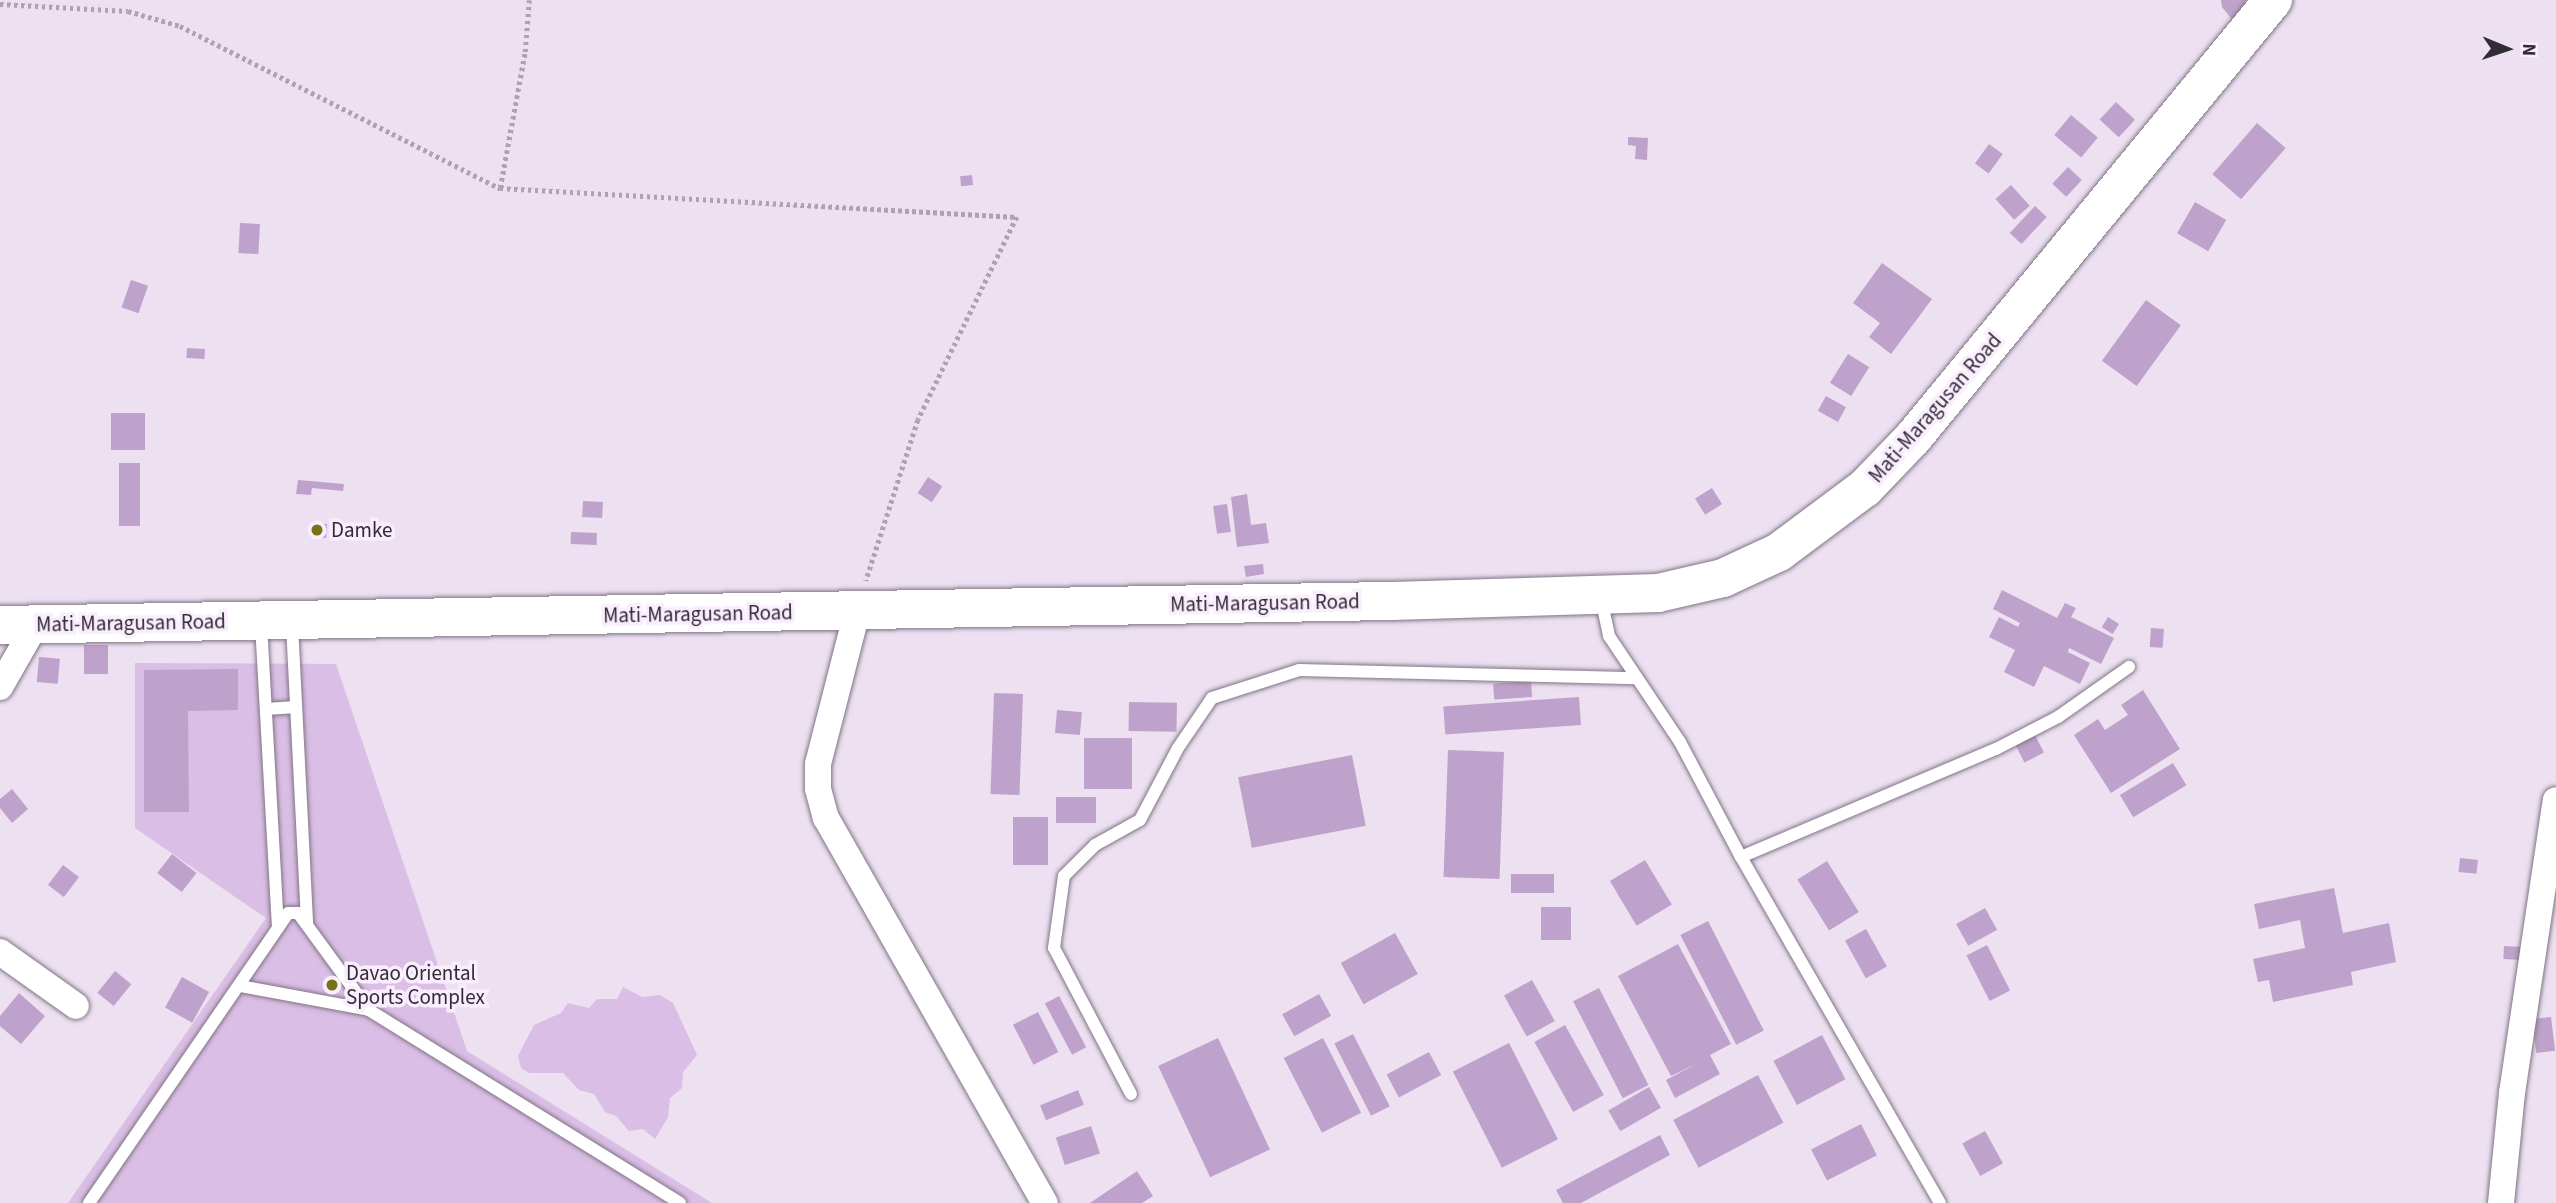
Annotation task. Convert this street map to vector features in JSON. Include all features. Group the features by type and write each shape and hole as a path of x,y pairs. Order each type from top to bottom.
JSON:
{"main road":[{"name":"Mati-Maragusan Road","path":"18,624 857,612 1658,593 1723,578 1779,552 1865,488 1955,389 2273,0"}],"street":[{"path":"857,612 818,764 818,789 826,818 1045,1203"},
{"path":"0,687 18,624"},
{"path":"2501,1203 2512,1093 2556,800"},
{"path":"0,952 76,1006"}],"lane":[{"path":"1600,594 1609,636 1680,742 1741,857 1940,1203"},
{"path":"277,622 294,664 307,925"},
{"path":"277,622 263,664 278,928"},
{"path":"1741,857 1996,749 2058,717 2129,667"},
{"path":"1130,1094 1054,948 1064,876 1095,845 1140,820 1178,748 1212,698 1299,670 1637,678"},
{"path":"266,709 296,707"},
{"path":"89,1203 292,911 307,925 369,1010"},
{"path":"240,986 369,1010 680,1203"}],"path":[{"path":"500,188 525,52 529,0"},
{"path":"0,4 128,11 180,26 500,188 1017,217 918,420 857,612"}],"shaded area":[{"name":"Davao Oriental Sports Complex","path":"135,663 336,664 467,1051 712,1203 68,1203 266,918 135,828"},
{"path":"623,987 642,997 660,995 673,1003 697,1055 683,1072 682,1088 670,1098 668,1117 655,1139 643,1129 629,1131 616,1116 605,1112 594,1094 579,1090 563,1073 529,1073 521,1068 518,1056 534,1025 561,1013 568,1003 589,1008 597,999 617,999"}],"building":[{"path":"2221,0 2246,0 2235,23 2222,7"},
{"path":"2116,102 2135,120 2119,137 2100,120"},
{"path":"2071,115 2098,137 2081,157 2054,135"},
{"path":"2257,123 2286,148 2241,199 2212,174"},
{"path":"1628,137 1648,138 1647,160 1635,159 1636,146 1628,145"},
{"path":"1989,144 2003,154 1989,173 1975,163"},
{"path":"2068,167 2082,180 2066,197 2052,184"},
{"path":"972,175 973,185 961,186 960,176"},
{"path":"2011,185 2030,206 2014,220 1995,199"},
{"path":"2195,202 2226,220 2208,251 2177,233"},
{"path":"2035,206 2047,217 2021,244 2010,233"},
{"path":"240,223 260,224 258,254 238,253"},
{"path":"1882,263 1932,299 1891,354 1869,337 1880,323 1853,303"},
{"path":"131,280 148,286 139,313 122,307"},
{"path":"2146,300 2181,325 2137,386 2102,361"},
{"path":"187,348 205,349 204,359 186,358"},
{"path":"1848,354 1869,367 1851,396 1830,383"},
{"path":"1826,396 1846,407 1838,422 1818,411"},
{"path":"111,413 145,413 145,450 111,450"},
{"path":"119,463 140,463 140,526 119,526"},
{"path":"928,477 942,486 932,502 918,493"},
{"path":"298,480 344,484 343,491 312,488 311,495 296,494"},
{"path":"1712,488 1722,504 1705,515 1695,499"},
{"path":"1247,494 1251,525 1266,523 1269,543 1237,547 1231,497"},
{"path":"583,501 603,502 602,518 582,517"},
{"path":"1227,504 1231,532 1217,534 1213,506"},
{"path":"312,523 327,524 326,538 311,537"},
{"path":"571,532 597,533 597,545 571,544"},
{"path":"1263,564 1264,574 1246,577 1244,566"},
{"path":"2002,590 2057,618 2065,603 2076,608 2071,617 2114,638 2101,664 2069,648 2068,652 2090,663 2080,684 2044,666 2034,687 2004,672 2015,650 1989,637 1999,617 2018,627 2020,623 1993,609"},
{"path":"2108,617 2119,624 2113,634 2102,627"},
{"path":"2151,628 2164,629 2163,648 2150,647"},
{"path":"84,645 108,645 108,674 84,674"},
{"path":"39,657 60,659 58,684 37,682"},
{"path":"238,669 238,710 188,711 189,812 144,812 144,670"},
{"path":"1531,681 1532,697 1494,700 1493,684"},
{"path":"2143,690 2180,749 2111,793 2074,735 2098,719 2105,730 2128,715 2121,705"},
{"path":"994,693 1023,694 1019,795 990,794"},
{"path":"1579,697 1581,725 1445,734 1443,706"},
{"path":"1129,702 1177,703 1176,732 1128,731"},
{"path":"1057,710 1082,712 1080,735 1055,733"},
{"path":"2034,733 2044,753 2024,763 2014,743"},
{"path":"1084,738 1132,738 1132,789 1084,789"},
{"path":"1448,750 1504,752 1500,879 1444,877"},
{"path":"1352,755 1366,826 1252,848 1238,777"},
{"path":"2173,763 2186,785 2133,817 2120,795"},
{"path":"12,789 28,809 12,823 0,808 0,799"},
{"path":"1056,797 1096,797 1096,823 1056,823"},
{"path":"1013,817 1048,817 1048,865 1013,865"},
{"path":"172,854 196,873 182,892 157,873"},
{"path":"2460,858 2478,860 2476,874 2459,872"},
{"path":"1645,860 1672,905 1637,926 1610,881"},
{"path":"1827,861 1859,912 1829,930 1797,880"},
{"path":"63,865 79,877 64,897 48,885"},
{"path":"1511,874 1554,874 1554,893 1511,893"},
{"path":"2334,888 2343,933 2389,923 2396,962 2351,972 2353,985 2273,1002 2269,980 2258,982 2253,959 2305,948 2300,920 2259,929 2254,904"},
{"path":"1541,907 1571,907 1571,940 1541,940"},
{"path":"1985,908 1997,930 1968,946 1956,924"},
{"path":"1708,921 1764,1031 1736,1045 1680,935"},
{"path":"1866,929 1887,967 1866,978 1845,941"},
{"path":"1395,933 1418,974 1364,1004 1341,963"},
{"path":"1678,944 1731,1044 1710,1055 1720,1074 1675,1098 1666,1080 1696,1064 1671,1076 1618,976"},
{"path":"1987,945 2010,990 1990,1001 1967,955"},
{"path":"2504,946 2523,947 2522,960 2503,959"},
{"path":"115,971 131,984 114,1006 97,993"},
{"path":"182,977 209,992 192,1023 165,1008"},
{"path":"1532,980 1555,1021 1527,1037 1504,996"},
{"path":"1599,988 1648,1085 1623,1098 1573,1001"},
{"path":"19,993 45,1016 21,1044 0,1026 0,1016"},
{"path":"1319,994 1331,1016 1294,1036 1282,1014"},
{"path":"1059,996 1086,1047 1072,1055 1045,1004"},
{"path":"1038,1012 1058,1052 1033,1065 1013,1025"},
{"path":"2551,1017 2555,1051 2536,1053 2532,1019"},
{"path":"1565,1025 1604,1095 1573,1112 1534,1042"},
{"path":"1353,1034 1390,1106 1371,1116 1334,1044"},
{"path":"1822,1035 1845,1079 1797,1105 1773,1061"},
{"path":"1218,1038 1270,1149 1210,1177 1158,1066"},
{"path":"1323,1038 1361,1113 1322,1133 1284,1058"},
{"path":"1509,1043 1558,1139 1502,1168 1453,1072"},
{"path":"1429,1052 1441,1075 1399,1097 1387,1075"},
{"path":"1758,1075 1783,1123 1699,1168 1673,1120"},
{"path":"1649,1087 1661,1108 1620,1131 1608,1110"},
{"path":"1078,1090 1084,1105 1046,1120 1040,1105"},
{"path":"1861,1124 1877,1155 1827,1181 1811,1149"},
{"path":"1091,1126 1100,1154 1065,1165 1056,1137"},
{"path":"1985,1131 2003,1163 1980,1176 1962,1144"},
{"path":"1660,1135 1670,1155 1581,1203 1563,1203 1556,1190"},
{"path":"1137,1171 1153,1196 1142,1203 1090,1203"}],"place":[{"name":"Damke","path":"317,530"},
{"name":"Davao Oriental Sports Complex","path":"332,985"}]}
